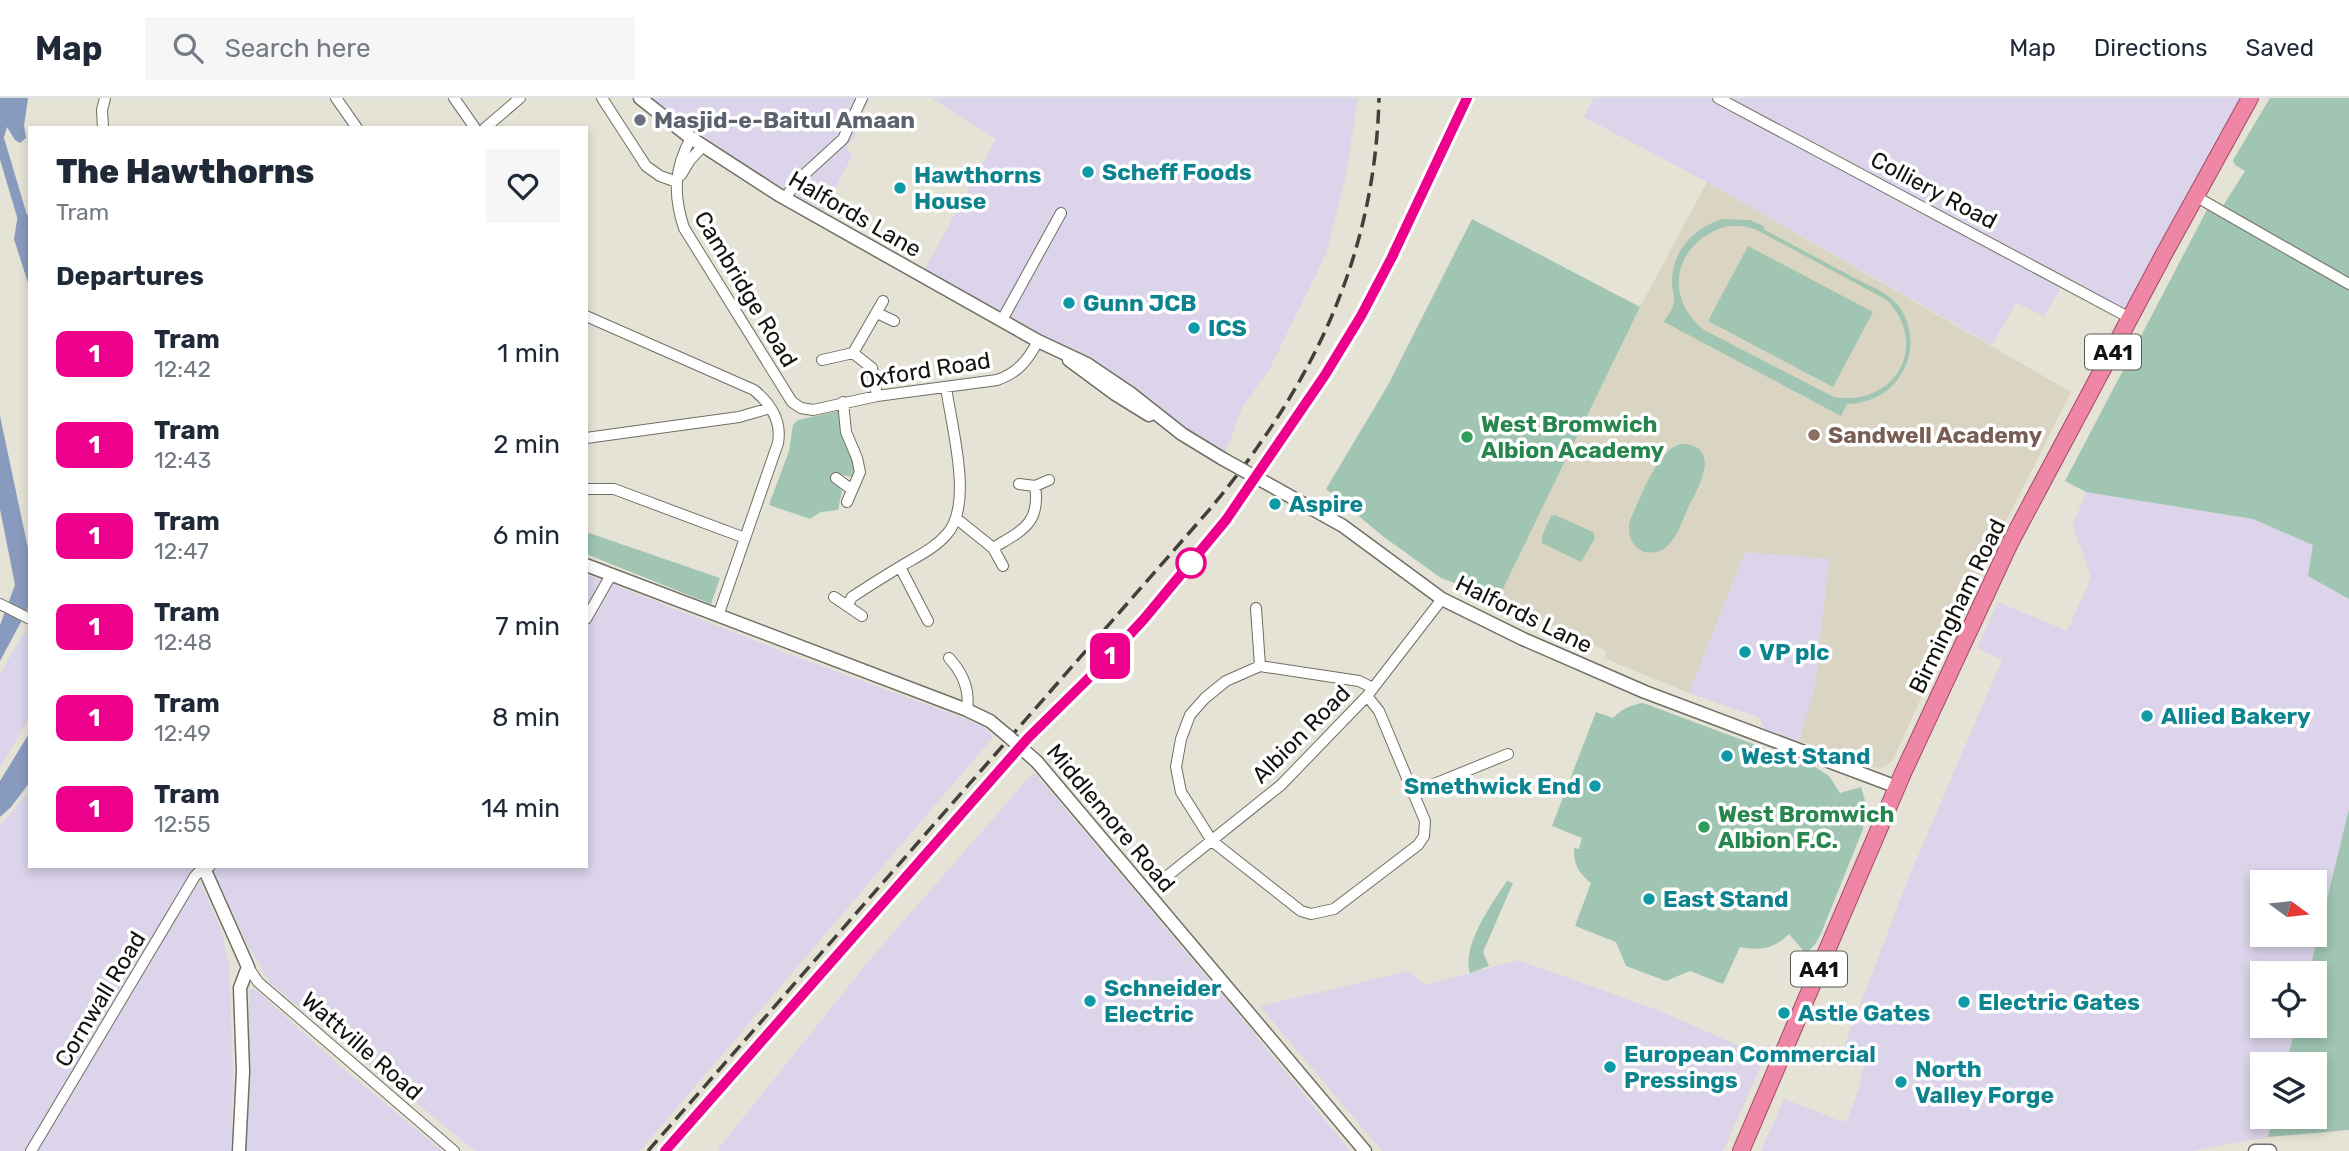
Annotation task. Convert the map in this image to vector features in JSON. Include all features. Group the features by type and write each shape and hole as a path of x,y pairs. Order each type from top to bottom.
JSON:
{"highway":[{"name":"Birmingham Road","path":"1741,1151 1897,788 2010,543 2250,98"}],"street":[{"path":"102,126 105,98"},
{"path":"336,98 357,126"},
{"path":"454,98 474,126"},
{"path":"487,126 520,98"},
{"name":"Halfords Lane","path":"640,98 702,146 785,199 1038,341 1087,364 1163,420 1223,459 1343,526 1442,599 1599,673 1897,788"},
{"path":"785,199 796,182 843,139 862,98"},
{"name":"Colliery Road","path":"1718,98 2130,318"},
{"path":"606,100 646,166 660,176 677,182 702,146"},
{"name":"Cambridge Road","path":"691,138 680,161 677,182 677,206 684,228 792,402 801,408"},
{"path":"2195,196 2349,285"},
{"path":"1002,320 1061,213"},
{"path":"853,354 883,301"},
{"path":"877,313 894,321"},
{"path":"588,317 754,390 778,420 778,443 718,616"},
{"name":"Oxford Road","path":"801,408 813,410 877,396 997,380 1010,376 1028,359 1038,341"},
{"path":"822,360 853,354 872,368 877,381 877,396"},
{"path":"847,606 852,597 934,546 948,533 957,519 960,479 946,387"},
{"path":"843,402 846,432 855,451 860,472 846,502"},
{"path":"588,438 739,417 770,408"},
{"path":"836,478 851,489"},
{"path":"1018,484 1035,486 1049,480"},
{"path":"993,548 1030,523 1037,498 1035,486"},
{"path":"588,489 614,489 745,538"},
{"path":"957,519 993,548 1003,566"},
{"name":"Middlemore Road","path":"588,566 990,721 1037,762 1365,1151"},
{"path":"900,567 929,621"},
{"path":"588,615 611,575"},
{"path":"834,597 862,616"},
{"name":"Albion Road","path":"1166,877 1281,785 1370,692 1442,599"},
{"path":"0,604 28,618"},
{"path":"1256,608 1260,666"},
{"path":"948,658 955,664 968,689 967,710"},
{"path":"1260,666 1359,681 1370,692 1425,821 1423,836 1418,845 1335,909 1311,915 1301,911 1212,841 1181,792 1176,767 1181,739 1190,715 1205,698 1226,681 1260,666"},
{"path":"1412,793 1508,754"},
{"name":"Cornwall Road","path":"31,1151 195,876 204,868"},
{"path":"205,868 248,967 240,988 243,1071 239,1151"},
{"name":"Wattville Road","path":"248,967 267,989 454,1151"},
{"path":"2255,1151 2270,1151"}],"shaded area":[{"path":"640,98 871,98 862,113 855,137 846,147 852,156 819,219"},
{"path":"931,98 1358,98 1346,174 1326,254 1270,368 1242,408 1223,459 1077,363 921,276 996,139"},
{"path":"1594,98 2250,98 2130,318 2064,282 2044,316 2016,303 1992,345 1707,182 1584,117"},
{"name":"Sandwell Academy","path":"1707,182 2071,392 1955,623 1893,760 1883,768 1870,767 1800,741 1815,684 1829,559 1745,552 1689,693 1604,658 1606,651 1498,599 1640,307"},
{"path":"2086,492 2253,519 2314,545 2308,576 2349,599 2349,809 2328,895 2328,870 2250,870 2250,947 2315,947 2312,961 2250,961 2250,1038 2293,1038 2289,1052 2250,1052 2250,1129 2270,1129 2268,1137 2191,1151 1761,1151 1784,1099 1843,1122 1848,1118 1859,1089 1865,1057 1843,1049 1909,877 2002,660 1977,648 1998,602 2067,631 2091,578 2073,525"},
{"path":"1745,552 1829,559 1815,684 1800,741 1764,730 1761,718 1689,693"},
{"path":"588,575 786,653 982,725 993,737 640,1151 475,1151 271,984 247,944 211,868 588,868"},
{"path":"28,631 28,720 0,767 0,675 19,640"},
{"path":"1034,772 1350,1151 719,1151 873,956"},
{"path":"28,792 28,868 194,868 221,929 229,965 233,1071 231,1151 0,1151 0,826"},
{"path":"1518,960 1655,1009 1765,1057 1723,1151 1382,1151 1260,1006 1409,971 1425,985"},
{"path":"249,989 256,990 340,1066 442,1151 246,1151"}],"green space":[{"path":"2270,98 2349,98 2349,281 2221,209 2245,171 2235,165 2233,160"},
{"name":"Sandwell Academy","path":"2209,206 2349,288 2349,599 2308,576 2313,545 2253,519 2086,492 2065,481"},
{"name":"West Bromwich Albion Academy","path":"1472,219 1640,307 1498,599 1441,578 1384,537 1326,489 1388,385"},
{"path":"1723,219 1750,220 1892,299 1904,314 1910,332 1908,360 1894,384 1873,399 1847,404 1841,416 1664,322 1674,304 1672,285 1675,262 1693,235","holes":["1728,226 1757,230 1887,300 1900,317 1906,336 1900,369 1889,383 1856,398 1834,397 1704,330 1690,316 1682,301 1679,285 1680,270 1686,255 1711,233"]},
{"path":"1748,246 1873,312 1833,387 1708,321"},
{"path":"838,411 843,437 854,468 852,477 839,474 834,481 842,491 838,510 821,512 810,519 769,505 789,451 793,425 798,420"},
{"path":"1682,444 1702,452 1705,460 1701,481 1672,540 1660,551 1644,552 1635,546 1631,539 1630,520 1657,464 1665,454"},
{"path":"1555,515 1593,532 1595,538 1581,562 1542,543 1542,536 1551,516"},
{"path":"588,533 720,578 711,604 588,555"},
{"path":"1643,703 1815,767 1829,776 1840,793 1861,787 1866,804 1863,829 1822,931 1806,954 1789,934 1766,948 1740,947 1723,984 1690,971 1666,981 1626,966 1616,942 1575,926 1591,883 1580,872 1575,859 1574,848 1579,849 1582,838 1552,826 1596,712 1613,718 1626,708"},
{"path":"2349,809 2349,1130 2268,1137 2270,1129 2327,1129 2327,1052 2289,1052 2293,1038 2327,1038 2327,961 2312,961 2315,947 2328,947 2328,895"},
{"path":"1507,881 1513,883 1483,952 1489,966 1470,973 1468,962 1474,938 1486,913"}],"water":[{"path":"0,98 28,98 24,126 26,138 20,143 7,127 1,147 0,145"},
{"path":"19,208 28,215 28,283 14,239"},
{"path":"0,416 28,549 28,609 0,661 0,625 15,585 0,509"},
{"path":"28,735 28,785 0,817 0,781"}],"waterway":[{"path":"0,142 28,236"}],"tram line":[{"path":"665,1151 1028,738 1096,671 1157,604 1226,520 1325,375 1361,316 1467,98"},
{"name":"1","path":"665,1151 1028,738 1144,619 1226,520 1325,375 1361,316 1467,98"}],"railway":[{"path":"648,1151 1210,509 1246,463 1307,368 1331,318 1350,267 1365,213 1375,157 1379,98"}],"place":[{"name":"Masjid-e-Baitul Amaan","path":"640,120"},
{"name":"Scheff Foods","path":"1088,172"},
{"name":"Hawthorns House","path":"900,188"},
{"name":"Gunn JCB","path":"1069,303"},
{"name":"ICS","path":"1194,328"},
{"name":"Sandwell Academy","path":"1814,435"},
{"name":"West Bromwich Albion Academy","path":"1467,437"},
{"name":"Aspire","path":"1275,504"},
{"name":"VP plc","path":"1745,652"},
{"name":"Allied Bakery","path":"2147,716"},
{"name":"West Stand","path":"1727,756"},
{"name":"Smethwick End","path":"1595,786"},
{"name":"West Bromwich Albion F.C.","path":"1704,827"},
{"name":"East Stand","path":"1649,899"},
{"name":"Schneider Electric","path":"1090,1001"},
{"name":"Electric Gates","path":"1964,1002"},
{"name":"Astle Gates","path":"1784,1013"},
{"name":"European Commercial Pressings","path":"1610,1067"},
{"name":"North Valley Forge","path":"1901,1082"}]}
